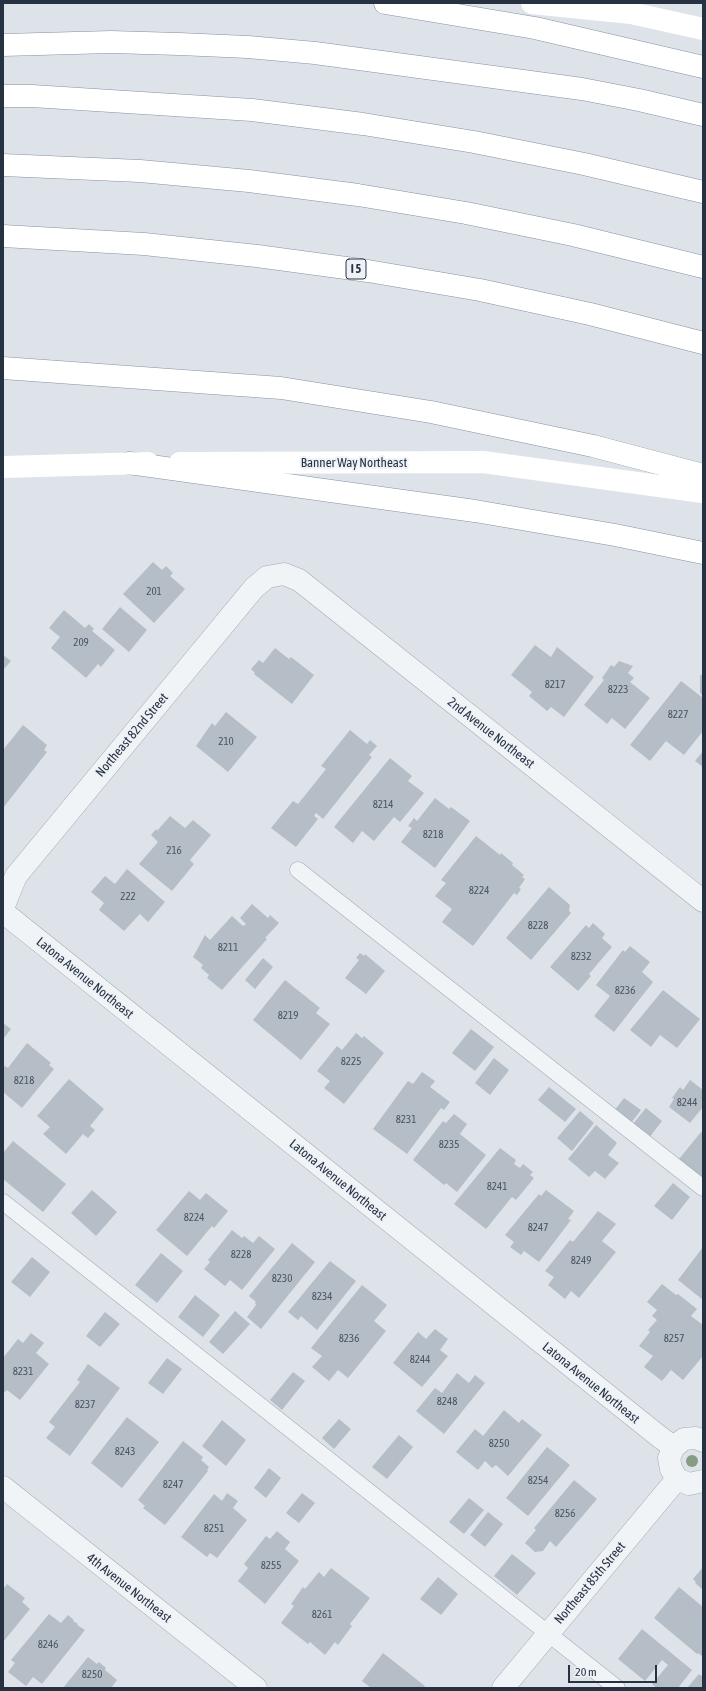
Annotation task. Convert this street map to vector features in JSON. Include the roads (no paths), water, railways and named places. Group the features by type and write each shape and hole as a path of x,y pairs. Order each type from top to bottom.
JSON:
{"main road":[{"path":"385,3 535,28 703,66"},
{"path":"532,3 631,13 703,29"},
{"path":"3,45 111,42 248,47 315,53 582,89 638,100 703,116"},
{"path":"3,96 47,97 252,110 363,124 474,142 577,162 703,192"},
{"path":"3,165 140,171 358,195 466,213 566,233 703,267"},
{"name":"I 5","path":"3,236 144,244 257,256 368,271 487,292 590,314 703,343"},
{"path":"3,368 281,388 447,415 593,446 703,475"},
{"name":"Banner Way Northeast","path":"3,466 129,463 483,462 703,492"},
{"path":"129,463 475,511 615,535 703,553"}],"street":[{"name":"2nd Avenue Northeast","path":"276,575 284,574 299,580 703,901"},
{"name":"Northeast 82nd Street","path":"3,908 16,876 254,588 268,577 276,575"},
{"name":"Latona Avenue Northeast","path":"3,912 648,1428 674,1447"},
{"path":"703,1441 696,1438 684,1439 674,1447 669,1458 669,1464 673,1475 677,1479 689,1484 703,1481"},
{"name":"Northeast 85th Street","path":"503,1688 677,1479"},
{"name":"4th Avenue Northeast","path":"3,1487 256,1688"}],"lane":[{"path":"298,870 703,1188"},
{"path":"3,1202 617,1688"}]}
